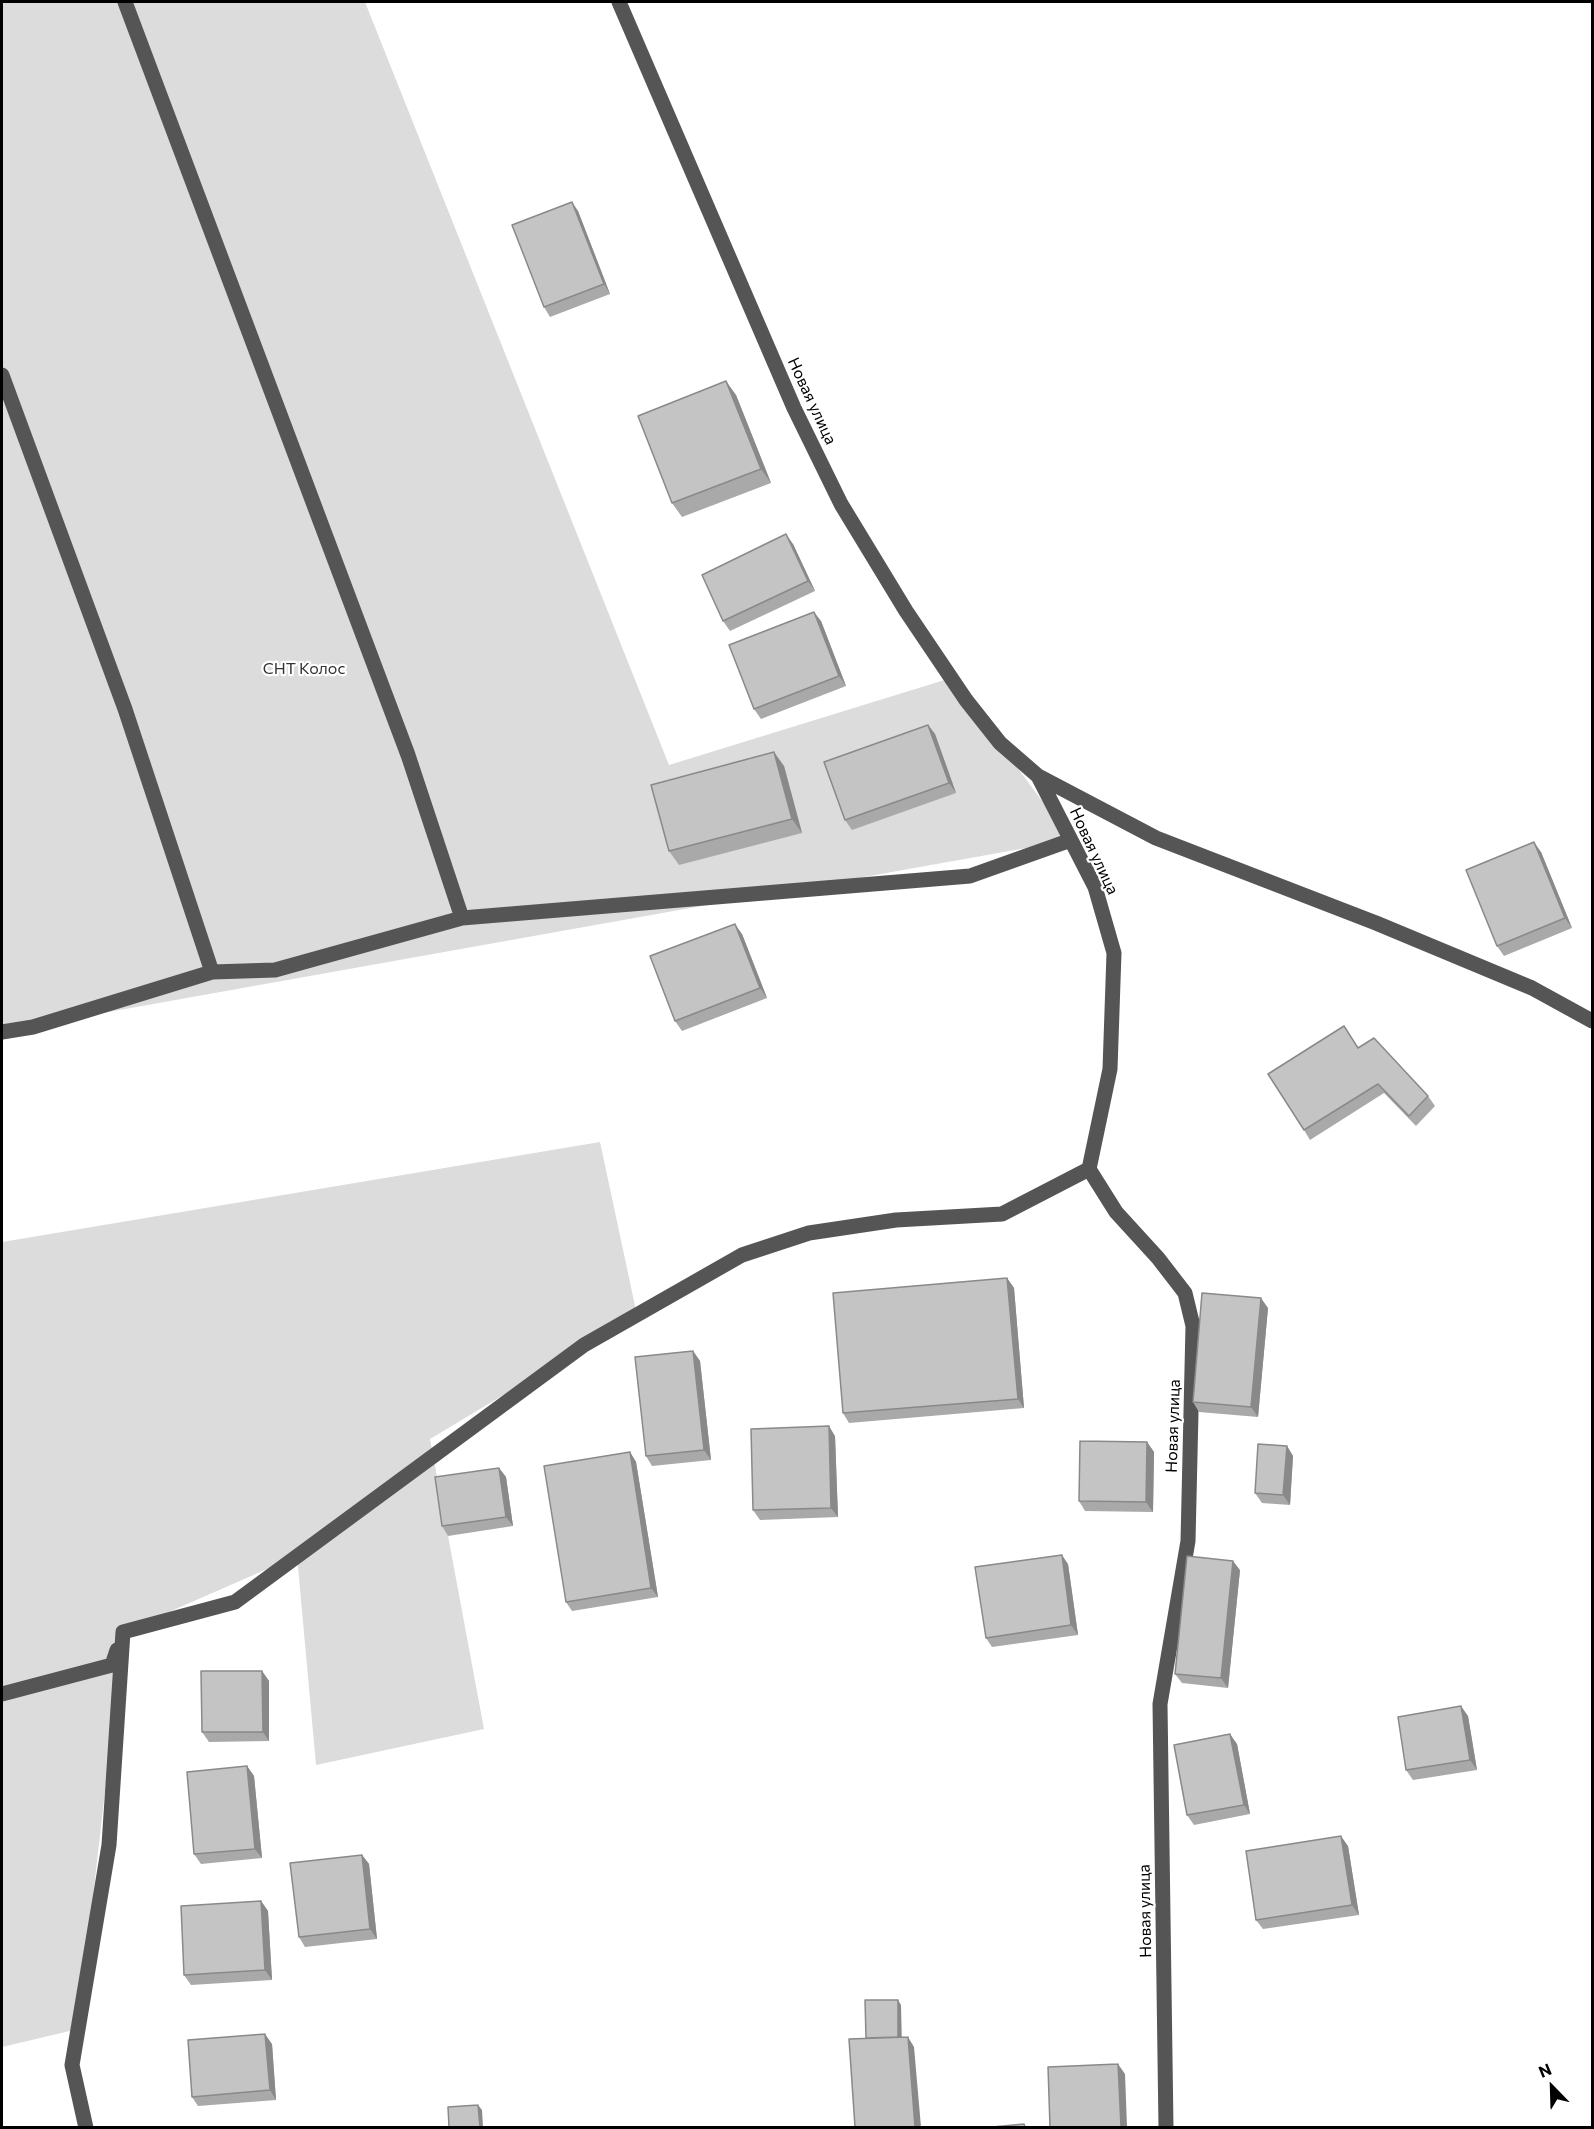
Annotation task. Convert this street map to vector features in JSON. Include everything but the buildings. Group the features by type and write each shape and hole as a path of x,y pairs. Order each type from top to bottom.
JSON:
{"street":[{"path":"125,2 408,755 462,918"},
{"name":"Новая улица","path":"619,2 794,408 841,504 906,611 966,700 1000,743 1038,776 1156,838 1376,923 1532,988 1593,1021"},
{"path":"2,375 125,709 212,972"},
{"name":"Новая улица","path":"1038,776 1095,887 1114,953 1110,1069 1089,1169 1116,1212 1158,1258 1185,1293 1194,1326 1188,1540 1160,1704 1166,2127"},
{"path":"2,1032 33,1027 212,972 275,970 462,918 970,876 1071,840"},
{"path":"123,1632 236,1602 584,1345 742,1255 809,1233 896,1220 1002,1214 1089,1169"},
{"path":"2,1694 112,1665 123,1632"},
{"path":"86,2127 72,2066 109,1845 123,1632"}],"green space":[{"name":"СНТ Колос","path":"2,2 365,2 669,765 951,678 1071,840 2,1031"},
{"path":"600,1142 637,1315 430,1439 484,1729 316,1765 297,1556 123,1632 78,2029 2,2047 2,1242"}]}
